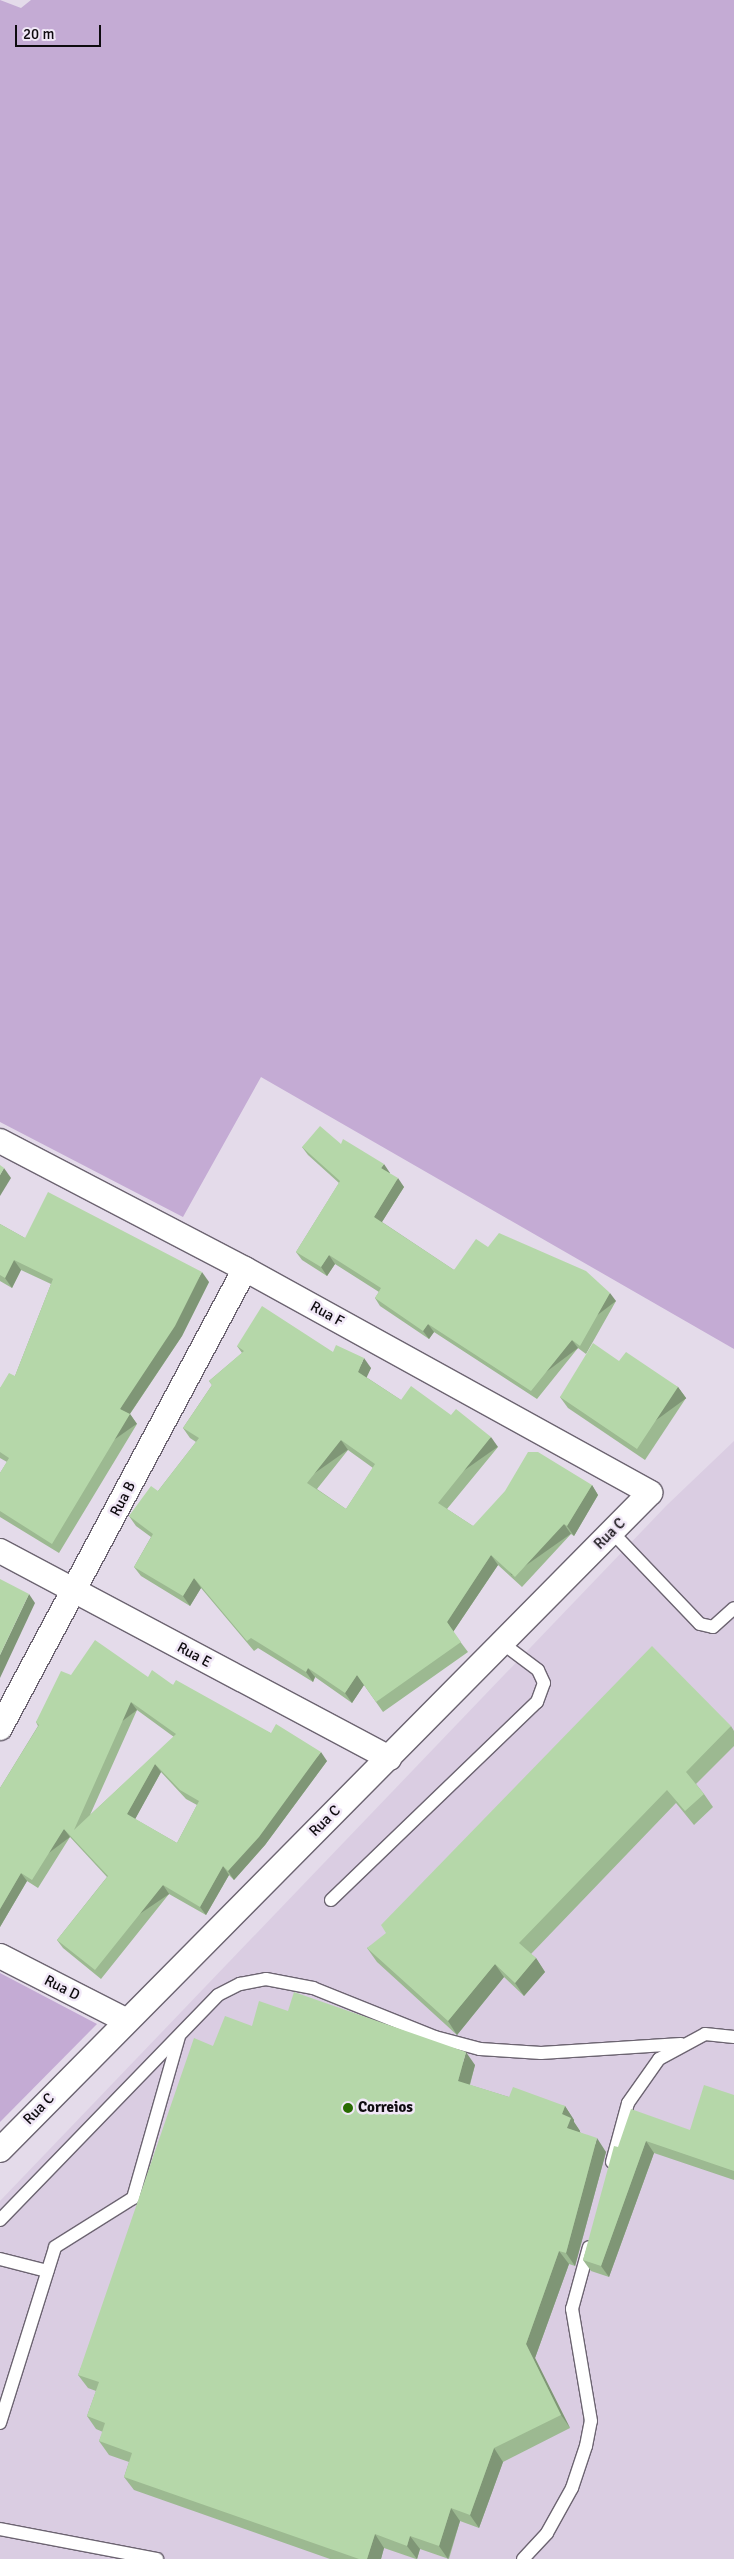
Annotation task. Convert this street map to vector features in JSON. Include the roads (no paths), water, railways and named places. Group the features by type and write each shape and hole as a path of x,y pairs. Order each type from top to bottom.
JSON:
{"street":[{"name":"Rua F","path":"0,1141 245,1269 650,1493"},
{"name":"Rua B","path":"0,1728 245,1269"},
{"name":"Rua C","path":"0,2150 125,2020 389,1758 650,1493"},
{"name":"Rua E","path":"0,1551 389,1758"},
{"name":"Rua D","path":"0,1956 125,2020"}],"lane":[{"path":"612,1532 700,1624 713,1627 734,1608"},
{"path":"330,1900 537,1702 544,1684 538,1670 502,1643"},
{"path":"0,2220 218,1995 240,1984 266,1979 313,1988 435,2036 480,2049 541,2053 681,2044"},
{"path":"0,2423 55,2247 134,2198 180,2034"},
{"path":"608,2178 628,2103 659,2058 681,2044 706,2034 734,2036"},
{"path":"523,2559 547,2533 568,2496 586,2446 591,2422 572,2309 592,2234"},
{"path":"0,2259 47,2271"},
{"path":"0,2529 157,2559"}],"place":[{"name":"Correios","path":"348,2108"}]}
